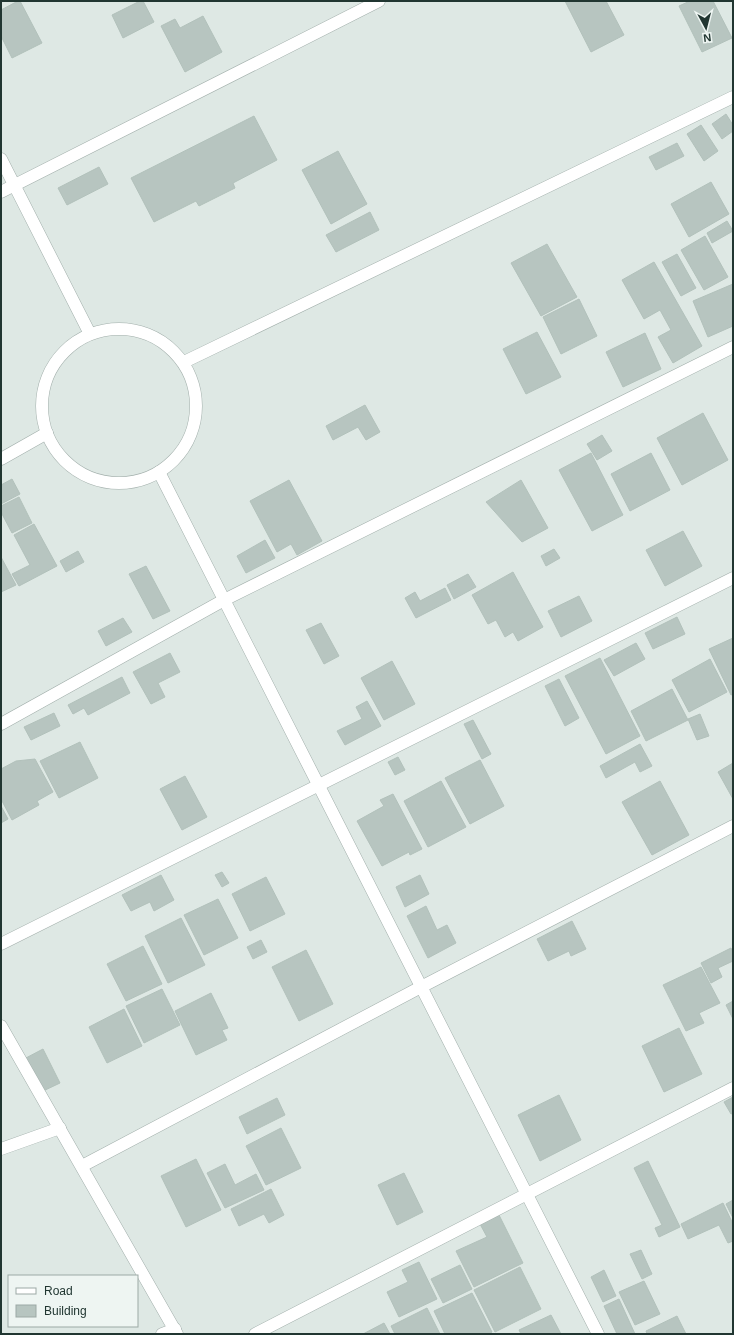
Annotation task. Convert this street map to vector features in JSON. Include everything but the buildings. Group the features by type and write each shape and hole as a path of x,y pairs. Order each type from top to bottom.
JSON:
{"street":[{"path":"1,192 379,1"},
{"path":"184,362 733,97"},
{"path":"1,159 90,334"},
{"path":"115,328 142,332 166,344 184,362 194,385 197,410 191,434 178,456 159,472 139,480 116,483 94,479 74,468 58,453 47,434 42,410 44,387 53,365 69,347 90,334 115,328"},
{"path":"1,724 224,600 733,347"},
{"path":"1,459 47,434"},
{"path":"159,472 320,785 598,1334"},
{"path":"1,944 733,578"},
{"path":"82,1166 421,987 733,826"},
{"path":"1,1026 176,1332 162,1334"},
{"path":"255,1334 733,1088"},
{"path":"1,1149 60,1128"}]}
